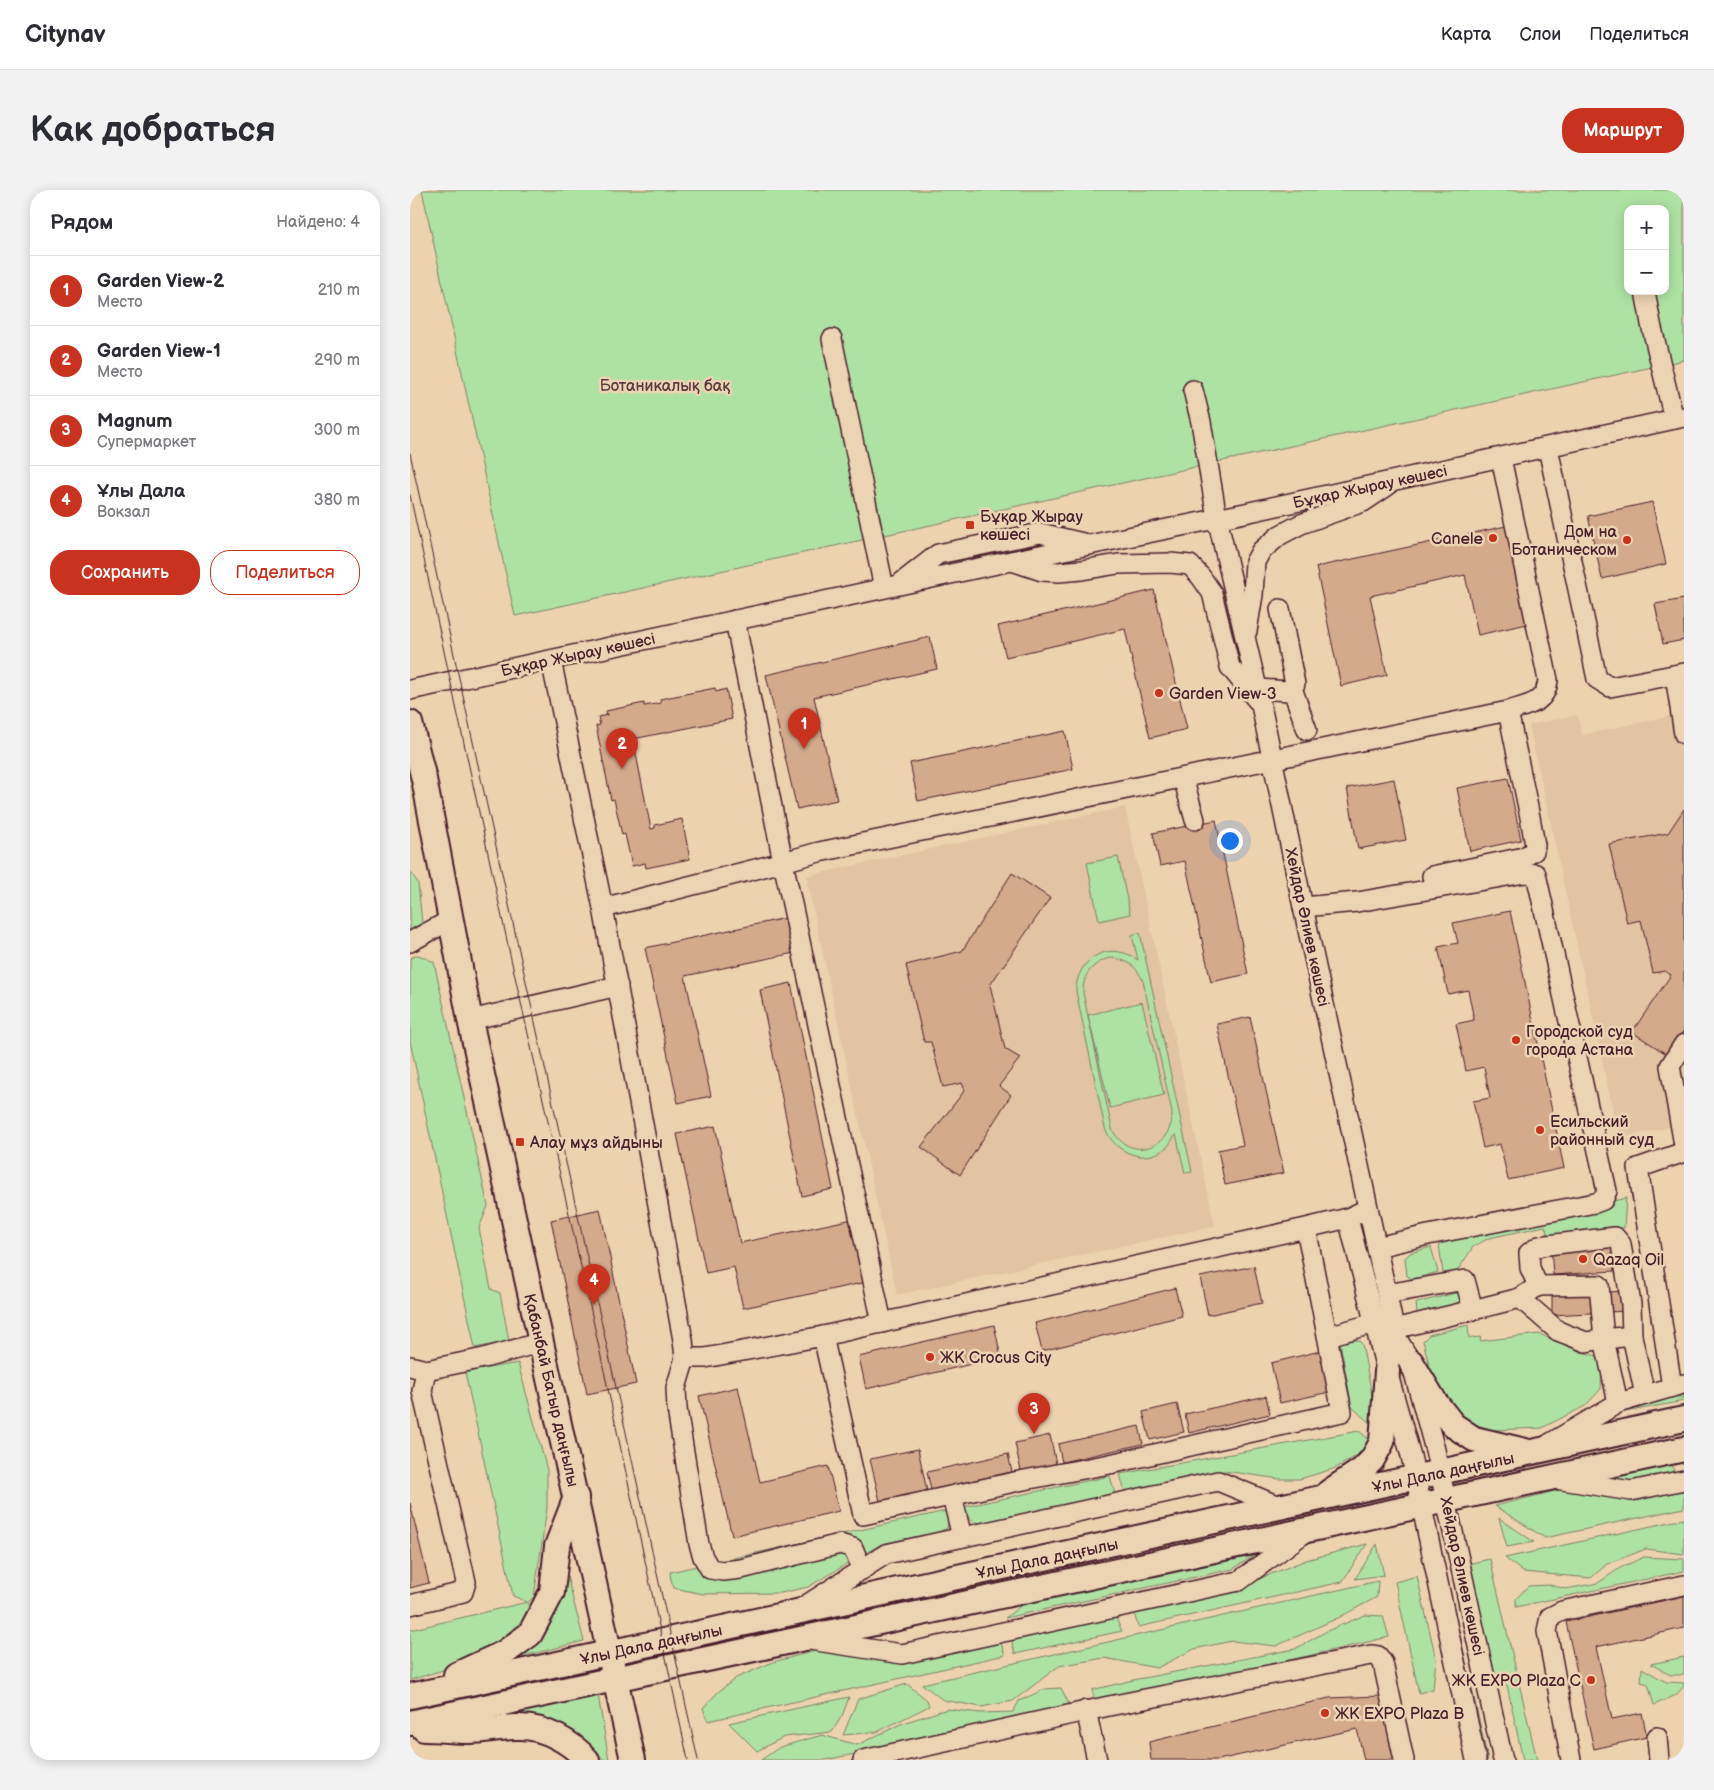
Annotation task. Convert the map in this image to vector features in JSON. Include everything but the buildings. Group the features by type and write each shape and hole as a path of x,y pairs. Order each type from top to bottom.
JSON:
{"main road":[{"name":"Қабанбай Батыр даңғылы","path":"410,722 424,779 470,1020 633,1760"},
{"name":"Қабанбай Батыр даңғылы","path":"410,756 412,782 443,924 470,1020"},
{"path":"1411,1362 1435,1402 1453,1425 1474,1439 1533,1452"},
{"path":"1308,1502 1348,1480 1372,1460 1382,1442 1386,1371"},
{"name":"Ұлы Дала даңғылы","path":"410,1695 1308,1502 1684,1419"},
{"name":"Ұлы Дала даңғылы","path":"410,1723 1684,1448"},
{"path":"410,1695 504,1654 530,1634 552,1592 558,1546 576,1498"},
{"path":"410,1727 470,1731 520,1727 533,1729 550,1734 566,1742 587,1760"}],"street":[{"path":"1646,295 1651,324 1679,418"},
{"path":"832,339 891,586 938,554 1040,533 1090,544"},
{"name":"Хейдар Әлиев көшесі","path":"1193,390 1201,422 1217,518 1260,697 1367,1210 1377,1247 1395,1333 1411,1362 1440,1472 1503,1760"},
{"name":"Бұқар Жырау көшесі","path":"410,690 891,586 1245,513 1679,418"},
{"path":"1548,448 1597,679 1610,687 1679,674 1684,734"},
{"path":"603,908 820,852 1508,711 1539,701 1547,690 1548,680 1501,458"},
{"path":"1246,641 1253,595 1254,562 1261,551 1280,535 1301,524 1363,502 1396,480"},
{"path":"1011,561 1042,570 1059,572 1136,563 1190,565 1212,593 1230,667 1260,697 1289,691 1295,684 1280,609"},
{"path":"735,620 783,862 882,1323"},
{"path":"551,660 603,908 683,1340 685,1358 676,1388 677,1409 699,1544 703,1557 710,1569 723,1571 741,1569 840,1544 853,1548 862,1570"},
{"path":"1292,688 1306,730"},
{"path":"1330,906 1356,892 1524,857 1534,851 1535,845 1530,817 1508,711"},
{"path":"1182,778 1195,820"},
{"path":"1303,907 1330,906 1525,873 1536,874 1607,1191 1603,1200 1595,1203 1428,1235 1377,1247"},
{"path":"410,942 443,924"},
{"path":"470,1020 618,986"},
{"path":"1684,1044 1670,1066 1684,1146"},
{"path":"1533,1452 1618,1403 1678,1385 1638,1168 1684,1152"},
{"path":"685,1358 706,1358 823,1336 1306,1228 1348,1218 1367,1210"},
{"path":"1348,1218 1386,1371"},
{"path":"823,1336 863,1515 1110,1464 1342,1412 1306,1228"},
{"path":"1538,1286 1530,1268 1529,1253 1539,1246 1615,1237 1621,1244 1631,1304 1632,1336 1645,1395"},
{"path":"1387,1294 1465,1280 1473,1310"},
{"path":"1395,1333 1520,1298 1538,1286 1627,1283"},
{"path":"1599,1285 1604,1339 1618,1403"},
{"path":"1520,1298 1558,1331 1586,1342 1632,1336"},
{"path":"1328,1336 1375,1323"},
{"name":"Хейдар Әлиев көшесі","path":"1395,1333 1386,1371 1415,1477 1476,1760"},
{"path":"410,1605 463,1592 466,1582 418,1368 484,1358 542,1342"},
{"path":"1547,1478 1631,1490 1684,1480"},
{"path":"795,1612 886,1554 1218,1481 1281,1507"},
{"path":"952,1496 962,1538"},
{"path":"801,1639 902,1654 1240,1581 1310,1529"},
{"path":"1571,1760 1547,1631 1550,1617 1562,1611 1684,1585"},
{"path":"864,1760 1086,1710 1370,1655 1378,1656 1383,1663 1404,1760"},
{"path":"1086,1710 1097,1760"},
{"path":"1656,1737 1659,1760"}],"shaded area":[{"path":"1684,713 1684,1124 1619,1138 1529,725 1577,715 1582,735"},
{"path":"1125,807 1215,1226 897,1295 806,876"}],"green space":[{"name":"Ботаникалық бақ","path":"422,190 1684,190 1684,360 515,616"},
{"path":"1118,857 1130,914 1099,921 1087,863"},
{"path":"410,871 418,883 422,923 410,931"},
{"path":"1140,933 1192,1172 1185,1173 1176,1134 1170,1144 1158,1153 1140,1156 1131,1154 1115,1144 1105,1128 1076,991 1077,982 1084,966 1097,955 1114,951 1128,954 1138,960 1132,935","holes":["1109,958 1126,961 1134,967 1143,981 1172,1112 1171,1125 1166,1135 1158,1143 1149,1147 1128,1146 1119,1140 1112,1129 1083,993 1083,987 1089,971 1097,963"]},
{"path":"419,955 434,962 488,1206 479,1228 491,1289 500,1293 509,1341 475,1348 410,1041 410,958"},
{"path":"1142,1002 1164,1095 1110,1108 1088,1015"},
{"path":"1626,1198 1624,1228 1612,1227 1548,1235 1545,1226 1489,1238 1473,1247 1456,1273 1443,1274 1439,1244"},
{"path":"1431,1247 1438,1272 1413,1279 1407,1276 1405,1258 1410,1253"},
{"path":"1456,1293 1460,1294 1460,1300 1456,1304 1417,1313 1416,1303"},
{"path":"1468,1325 1469,1338 1481,1337 1480,1341 1539,1334 1581,1352 1602,1357 1601,1389 1585,1406 1542,1428 1493,1430 1458,1419 1435,1388 1423,1341 1429,1335"},
{"path":"1358,1340 1362,1344 1376,1415 1375,1428 1352,1407 1340,1342"},
{"path":"518,1363 547,1470 547,1508 534,1597 528,1602 529,1615 476,1660 410,1680 410,1630 527,1602 513,1596 465,1372"},
{"path":"1684,1384 1684,1401 1592,1418"},
{"path":"1359,1431 1371,1441 1356,1456 1336,1468 1300,1479 1280,1479 1224,1471 1125,1492 1120,1474"},
{"path":"1672,1463 1674,1474 1634,1482 1604,1478"},
{"path":"1110,1476 1115,1494 981,1523 971,1520 963,1507"},
{"path":"1684,1488 1684,1508 1545,1538 1495,1506 1563,1489"},
{"path":"946,1511 949,1520 947,1528 939,1532 881,1544 808,1587 781,1593 703,1594 674,1588 671,1580 670,1572"},
{"path":"1499,1518 1534,1542 1507,1547"},
{"path":"1684,1519 1684,1554 1646,1549 1607,1564 1591,1578 1523,1572 1505,1558"},
{"path":"1367,1544 1342,1582 1138,1627 1133,1609 1239,1587 1306,1560"},
{"path":"1377,1544 1384,1575 1355,1579"},
{"path":"1264,1549 1233,1569 1005,1618 1028,1600"},
{"path":"1644,1557 1684,1559 1684,1571 1516,1607 1516,1599 1528,1586 1550,1585 1566,1589 1598,1583 1620,1568"},
{"path":"1490,1559 1537,1760 1523,1760 1507,1685 1499,1687 1493,1680 1467,1564"},
{"path":"564,1565 584,1641 500,1662"},
{"path":"1417,1576 1436,1659 1433,1689 1419,1693 1395,1582"},
{"path":"1378,1581 1377,1597 1340,1617 1276,1646 1232,1641 1194,1649 1157,1668 1104,1658 1059,1666 1013,1701 981,1707 943,1700 922,1684"},
{"path":"1448,1591 1450,1591 1488,1760 1485,1760"},
{"path":"1114,1614 1122,1631 1015,1654 1011,1637"},
{"path":"1365,1615 1383,1616 1389,1637 1105,1703 1095,1700 1092,1690 1133,1680 1295,1649 1327,1631"},
{"path":"999,1637 1005,1655 708,1721 703,1708 718,1692 736,1678 773,1662 819,1650 854,1651"},
{"path":"1684,1657 1684,1675 1670,1675 1651,1664"},
{"path":"1642,1668 1666,1682 1684,1683 1684,1686 1676,1695 1654,1705 1648,1684 1641,1682"},
{"path":"907,1684 927,1700 929,1706 877,1732 843,1735 858,1699"},
{"path":"1061,1688 1072,1710 825,1760 761,1760 780,1747 822,1735 857,1745 903,1723 947,1709 980,1713 1013,1712 1019,1701 1045,1689"},
{"path":"598,1695 609,1760 604,1760 591,1745 544,1720 502,1715"},
{"path":"849,1697 843,1714 832,1732 784,1737 757,1751 729,1723"}],"tram line":[{"path":"410,453 698,1760"},
{"path":"410,495 511,959 590,1306 688,1760"}],"place":[{"name":"Бұқар Жырау көшесі","path":"970,525"},
{"name":"Canele","path":"1493,538"},
{"name":"Дом на Ботаническом","path":"1627,540"},
{"name":"Garden View-3","path":"1159,693"},
{"name":"Garden View-2","path":"804,749"},
{"name":"Garden View-1","path":"622,769"},
{"name":"Городской суд города Астана","path":"1516,1040"},
{"name":"Есильский районный суд","path":"1540,1130"},
{"name":"Алау мұз айдыны","path":"520,1142"},
{"name":"Qazaq Oil","path":"1583,1259"},
{"name":"Ұлы Дала","path":"594,1305"},
{"name":"ЖК Crocus City","path":"930,1357"},
{"name":"Magnum","path":"1034,1434"},
{"name":"ЖК EXPO Plaza C","path":"1591,1680"},
{"name":"ЖК EXPO Plaza B","path":"1325,1713"}]}
